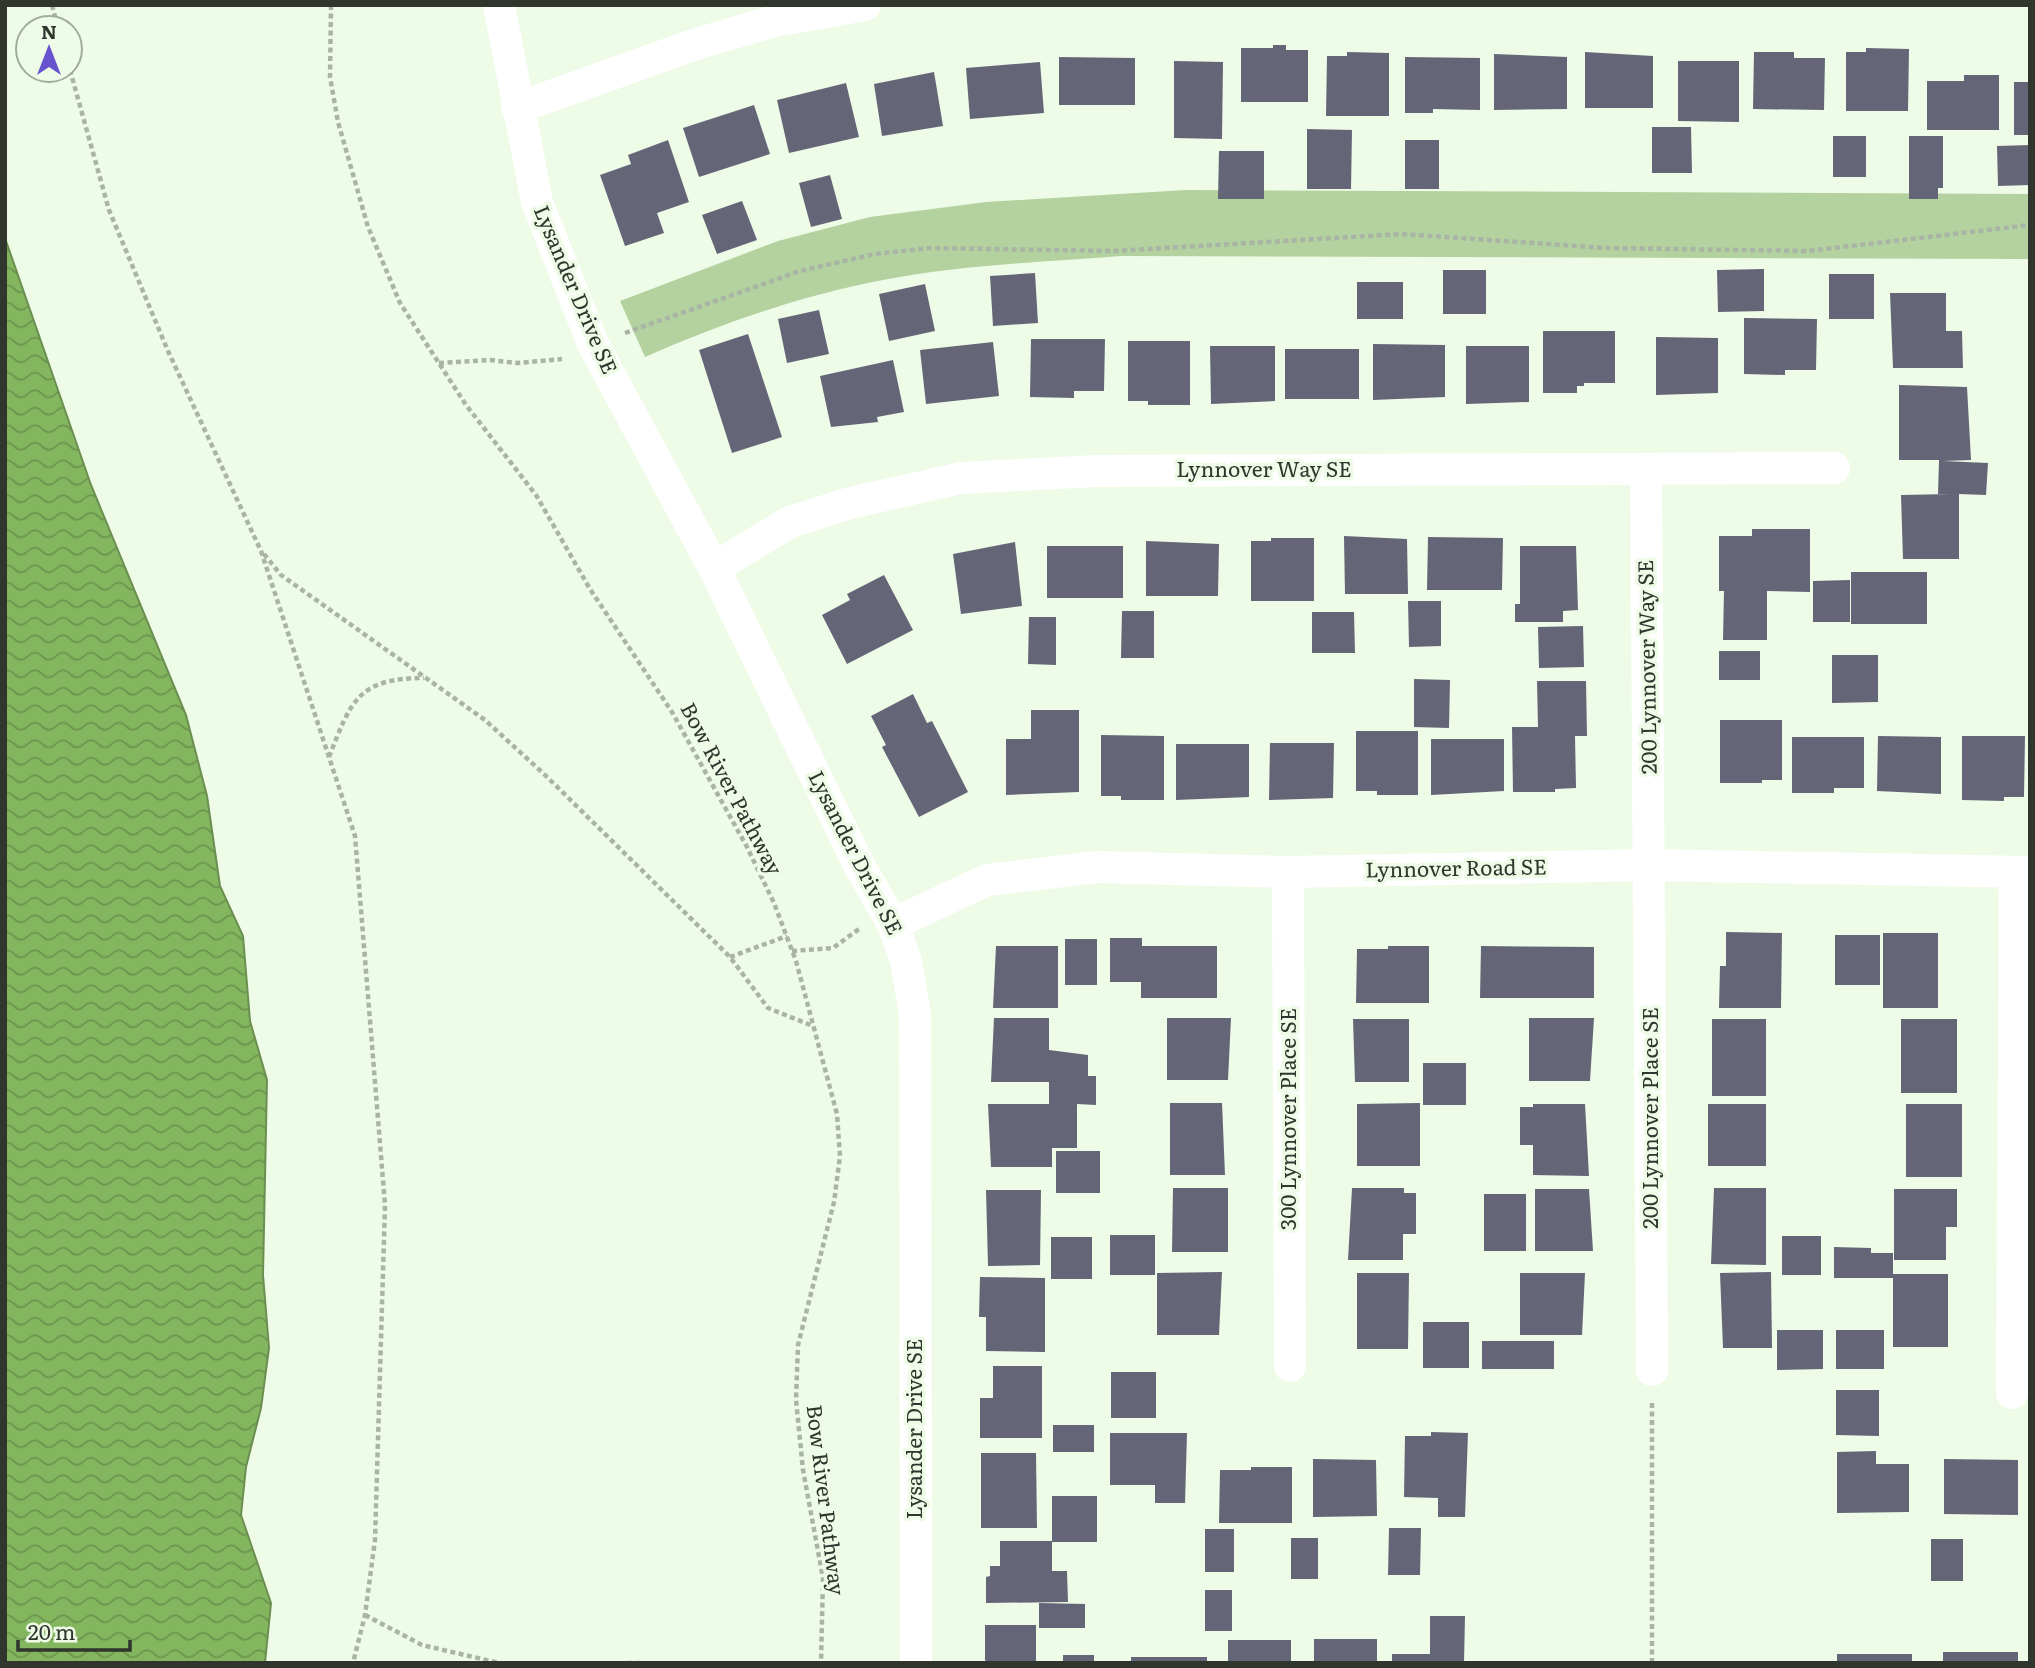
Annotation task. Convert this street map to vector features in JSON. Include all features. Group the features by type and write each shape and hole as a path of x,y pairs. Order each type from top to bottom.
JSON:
{"street":[{"name":"Lysander Drive SE","path":"499,5 537,202 593,344 714,568 860,867 889,917 906,961 915,1014 916,1663"},
{"path":"517,108 696,44 762,25 865,5"},
{"name":"Lynnover Way SE","path":"714,568 790,522 850,503 961,478 1096,471 1833,468"},
{"name":"200 Lynnover Way SE","path":"1646,469 1651,865"},
{"name":"Lynnover Road SE","path":"889,917 987,880 1097,867 1288,872 1651,865 2023,872"},
{"name":"200 Lynnover Place SE","path":"1651,865 1652,1370"},
{"name":"300 Lynnover Place SE","path":"1288,872 1290,1366"},
{"path":"2012,1394 2023,872"}],"path":[{"name":"Bow River Pathway","path":"331,5 330,77 338,122 368,227 400,303 466,405 536,495 590,589 672,712 747,846 792,951 837,1114 840,1156 834,1202 799,1345 796,1400 803,1470 823,1578 821,1663"},
{"path":"74,84 109,210 167,351 261,551 355,836 385,1205 375,1540 365,1615 354,1663"},
{"path":"439,363 553,360 568,357 593,344 800,271 876,254 930,248 1115,251 1402,234 1606,248 1808,251 2030,225"},
{"path":"261,551 281,575 485,720 544,774 730,957 768,1008 814,1026"},
{"path":"329,758 348,710 373,685 397,678 425,678"},
{"path":"792,951 833,947 889,917"},
{"path":"730,957 787,936"},
{"path":"1652,1370 1652,1663"},
{"path":"365,1615 422,1645 499,1663"},
{"path":"627,1663 639,1663"}],"shaded area":[{"path":"1186,190 2030,194 2030,259 1121,256 1032,262 942,271 883,280 822,294 703,333 645,357 620,301 778,241 870,217 986,202"}],"water":[{"path":"5,238 91,485 186,715 207,796 220,886 243,936 250,1021 267,1080 263,1275 269,1348 261,1408 246,1467 241,1515 271,1603 265,1663 5,1663"}],"building":[{"path":"1273,45 1286,45 1286,50 1308,50 1308,102 1241,102 1241,48 1273,48"},
{"path":"1866,48 1909,49 1908,111 1846,111 1846,52 1866,52"},
{"path":"1347,52 1389,53 1389,116 1326,116 1327,56 1347,56"},
{"path":"1585,52 1653,56 1653,108 1585,108"},
{"path":"1754,52 1794,52 1794,58 1825,58 1824,110 1753,109"},
{"path":"1494,54 1567,57 1567,109 1494,110"},
{"path":"1059,57 1135,58 1135,105 1059,105"},
{"path":"1405,57 1480,58 1480,110 1433,109 1433,113 1405,113"},
{"path":"1174,61 1223,62 1222,139 1174,138"},
{"path":"1678,61 1739,61 1739,122 1678,121"},
{"path":"1040,62 1044,113 970,119 966,68"},
{"path":"934,72 943,126 882,136 874,84"},
{"path":"1964,75 1999,75 1999,130 1927,130 1927,81 1964,81"},
{"path":"2014,82 2030,82 2030,135 2014,135"},
{"path":"846,83 859,137 789,153 777,100"},
{"path":"754,105 770,154 699,177 683,128"},
{"path":"1652,127 1691,127 1692,173 1652,173"},
{"path":"1307,129 1352,130 1351,189 1307,189"},
{"path":"1833,136 1866,136 1866,177 1833,177"},
{"path":"1909,136 1943,136 1943,188 1938,188 1938,199 1909,199"},
{"path":"668,140 689,202 657,213 664,233 625,246 600,175 631,164 628,155"},
{"path":"1405,140 1439,140 1439,189 1405,189"},
{"path":"2030,145 2030,185 1998,186 1997,146"},
{"path":"1219,151 1264,151 1264,199 1218,199"},
{"path":"830,175 842,219 811,227 799,183"},
{"path":"742,201 757,240 717,254 702,215"},
{"path":"1764,269 1764,311 1718,312 1717,270"},
{"path":"1443,270 1486,270 1486,314 1443,314"},
{"path":"1035,273 1038,323 993,326 990,276"},
{"path":"1829,274 1874,274 1874,319 1829,319"},
{"path":"1357,282 1403,282 1403,319 1357,319"},
{"path":"925,284 935,331 889,341 879,294"},
{"path":"1890,293 1946,293 1946,331 1962,331 1963,368 1893,368"},
{"path":"819,310 829,354 787,363 778,319"},
{"path":"1744,318 1817,319 1816,370 1785,370 1785,375 1744,374"},
{"path":"1543,331 1615,331 1615,383 1584,383 1584,386 1577,386 1577,393 1543,393"},
{"path":"748,334 782,437 732,453 699,350"},
{"path":"1656,337 1718,338 1718,393 1656,395"},
{"path":"1031,339 1105,339 1104,391 1074,391 1074,398 1030,397"},
{"path":"1128,341 1190,341 1190,405 1148,405 1148,401 1128,401"},
{"path":"993,342 999,396 926,404 920,350"},
{"path":"1373,344 1445,345 1445,397 1373,400"},
{"path":"1210,346 1275,346 1275,401 1211,404"},
{"path":"1466,346 1529,346 1529,402 1466,404"},
{"path":"1285,349 1359,349 1359,399 1285,399"},
{"path":"893,360 904,412 877,417 878,422 831,427 820,376"},
{"path":"1899,385 1967,387 1971,460 1943,461 1988,463 1986,495 1959,494 1959,559 1903,559 1901,495 1951,494 1938,494 1939,460 1899,460"},
{"path":"1752,529 1810,529 1810,592 1767,591 1767,640 1723,640 1724,591 1719,591 1719,536 1752,536"},
{"path":"1344,536 1407,539 1408,594 1345,594"},
{"path":"1428,537 1503,538 1502,590 1427,590"},
{"path":"1271,538 1314,538 1314,601 1251,601 1251,541 1271,541"},
{"path":"1146,541 1219,544 1218,596 1146,596"},
{"path":"1015,542 1022,606 961,614 953,554"},
{"path":"1047,546 1123,546 1123,598 1047,598"},
{"path":"1520,546 1576,546 1578,610 1563,611 1563,622 1515,622 1515,604 1520,604"},
{"path":"1851,572 1927,572 1927,624 1851,624"},
{"path":"884,575 913,630 847,664 822,615 850,600 847,594"},
{"path":"1850,580 1850,622 1813,622 1813,581"},
{"path":"1408,601 1441,601 1441,646 1409,647"},
{"path":"1122,611 1154,611 1154,658 1121,658"},
{"path":"1312,612 1354,612 1355,653 1312,653"},
{"path":"1029,617 1056,617 1056,665 1028,664"},
{"path":"1583,626 1584,667 1539,668 1538,627"},
{"path":"1719,651 1760,651 1760,680 1719,680"},
{"path":"1832,655 1878,655 1878,702 1832,703"},
{"path":"1414,679 1450,680 1449,728 1414,727"},
{"path":"1537,681 1586,681 1587,736 1575,736 1576,788 1555,789 1555,792 1513,792 1512,727 1538,727"},
{"path":"913,694 927,723 932,721 968,792 919,817 882,747 886,745 871,716"},
{"path":"1031,710 1079,710 1079,792 1006,795 1006,739 1031,739"},
{"path":"1720,720 1782,720 1782,780 1720,783"},
{"path":"1356,731 1418,731 1418,795 1377,795 1377,791 1356,791"},
{"path":"1101,735 1164,736 1164,800 1121,800 1121,796 1101,796"},
{"path":"1878,736 1941,737 1941,794 1877,791"},
{"path":"1962,736 2025,736 2024,797 2004,797 2004,801 1962,800"},
{"path":"1792,737 1864,737 1864,788 1834,788 1834,793 1792,793"},
{"path":"1431,739 1504,739 1504,791 1431,795"},
{"path":"1270,743 1334,743 1333,798 1269,800"},
{"path":"1176,744 1249,744 1249,797 1176,800"},
{"path":"1726,932 1782,933 1781,1008 1719,1008 1720,966 1726,966"},
{"path":"1883,933 1938,933 1938,1008 1883,1008"},
{"path":"1835,935 1880,935 1880,985 1835,985"},
{"path":"1110,938 1142,938 1142,946 1217,946 1217,998 1141,998 1141,982 1110,982"},
{"path":"1065,939 1097,939 1097,985 1065,985"},
{"path":"996,946 1058,946 1058,1008 993,1008"},
{"path":"1388,946 1429,946 1429,1003 1356,1003 1357,949 1388,949"},
{"path":"1481,946 1594,947 1594,998 1480,998"},
{"path":"994,1018 1049,1018 1049,1050 1088,1055 1088,1076 1096,1076 1096,1105 1077,1104 1077,1148 1052,1148 1052,1167 991,1167 988,1104 1049,1104 1049,1082 991,1082"},
{"path":"1167,1018 1231,1018 1228,1080 1167,1080"},
{"path":"1529,1018 1594,1018 1590,1081 1529,1081"},
{"path":"1353,1019 1409,1019 1409,1082 1355,1082"},
{"path":"1712,1019 1766,1019 1766,1096 1712,1096"},
{"path":"1901,1019 1957,1019 1957,1093 1901,1093"},
{"path":"1423,1063 1466,1063 1466,1105 1423,1105"},
{"path":"1170,1103 1222,1103 1225,1175 1170,1175"},
{"path":"1420,1103 1420,1166 1357,1166 1357,1104"},
{"path":"1533,1104 1585,1104 1589,1176 1533,1175 1533,1145 1520,1145 1520,1107 1533,1107"},
{"path":"1708,1104 1766,1104 1766,1166 1708,1166"},
{"path":"1906,1104 1962,1104 1962,1177 1906,1177"},
{"path":"1056,1151 1100,1151 1100,1193 1056,1193"},
{"path":"1173,1188 1228,1188 1228,1252 1172,1252"},
{"path":"1352,1188 1404,1188 1404,1193 1416,1193 1416,1234 1403,1234 1403,1260 1348,1260"},
{"path":"1714,1188 1766,1188 1766,1265 1711,1264"},
{"path":"1535,1189 1589,1189 1593,1251 1535,1251"},
{"path":"1894,1189 1957,1189 1957,1227 1946,1227 1946,1260 1894,1260"},
{"path":"986,1190 1041,1190 1040,1265 988,1266"},
{"path":"1484,1194 1526,1194 1526,1251 1484,1251"},
{"path":"1110,1235 1155,1235 1155,1275 1110,1275"},
{"path":"1782,1236 1821,1236 1821,1275 1782,1275"},
{"path":"1051,1237 1092,1237 1092,1279 1051,1279"},
{"path":"1834,1247 1871,1248 1871,1253 1893,1253 1893,1274 1948,1274 1948,1347 1893,1347 1893,1278 1834,1278"},
{"path":"1222,1272 1219,1335 1157,1335 1157,1273"},
{"path":"1771,1272 1772,1348 1723,1348 1720,1273"},
{"path":"1357,1273 1409,1273 1408,1349 1357,1349"},
{"path":"1520,1273 1585,1273 1582,1335 1520,1335"},
{"path":"980,1277 1045,1278 1045,1352 986,1351 986,1317 979,1317"},
{"path":"1423,1322 1469,1322 1469,1368 1423,1368"},
{"path":"1777,1330 1823,1330 1823,1369 1777,1370"},
{"path":"1836,1330 1884,1330 1884,1369 1836,1369"},
{"path":"1482,1341 1554,1341 1554,1369 1482,1369"},
{"path":"993,1366 1042,1366 1042,1438 980,1438 980,1398 993,1398"},
{"path":"1111,1372 1156,1372 1156,1418 1111,1418"},
{"path":"1836,1390 1879,1390 1879,1436 1836,1435"},
{"path":"1053,1425 1094,1425 1094,1452 1053,1452"},
{"path":"1431,1432 1468,1433 1465,1517 1438,1517 1438,1498 1404,1497 1405,1436 1431,1436"},
{"path":"1110,1433 1187,1433 1185,1503 1155,1503 1155,1485 1110,1485"},
{"path":"1876,1451 1876,1464 1909,1464 1909,1512 1837,1513 1837,1452"},
{"path":"981,1453 1036,1453 1037,1528 981,1528"},
{"path":"1313,1459 1376,1460 1377,1516 1313,1517"},
{"path":"1944,1459 2018,1460 2018,1515 1944,1514"},
{"path":"1251,1467 1292,1467 1292,1523 1219,1523 1220,1470 1251,1470"},
{"path":"1052,1496 1097,1496 1097,1542 1052,1542"},
{"path":"1389,1528 1421,1528 1420,1575 1388,1575"},
{"path":"1205,1529 1234,1529 1234,1572 1205,1572"},
{"path":"1291,1538 1318,1538 1318,1579 1291,1579"},
{"path":"1931,1539 1963,1539 1963,1581 1931,1581"},
{"path":"1000,1541 1052,1541 1052,1571 1067,1571 1068,1602 986,1603 986,1577 990,1576 990,1566 1000,1566"},
{"path":"1205,1590 1232,1590 1232,1631 1205,1631"},
{"path":"1039,1603 1085,1604 1085,1628 1039,1628"},
{"path":"1430,1616 1465,1616 1464,1663 1392,1663 1392,1654 1430,1654"},
{"path":"985,1625 1036,1625 1036,1663 987,1663"},
{"path":"1314,1639 1377,1639 1377,1663 1314,1663"},
{"path":"1228,1640 1291,1640 1291,1663 1228,1663"},
{"path":"1943,1652 2018,1652 2018,1663 1943,1663"},
{"path":"1837,1654 1912,1654 1912,1663 1837,1663"},
{"path":"1063,1655 1094,1655 1094,1663 1063,1663"},
{"path":"1131,1657 1207,1657 1207,1663 1131,1663"}]}
